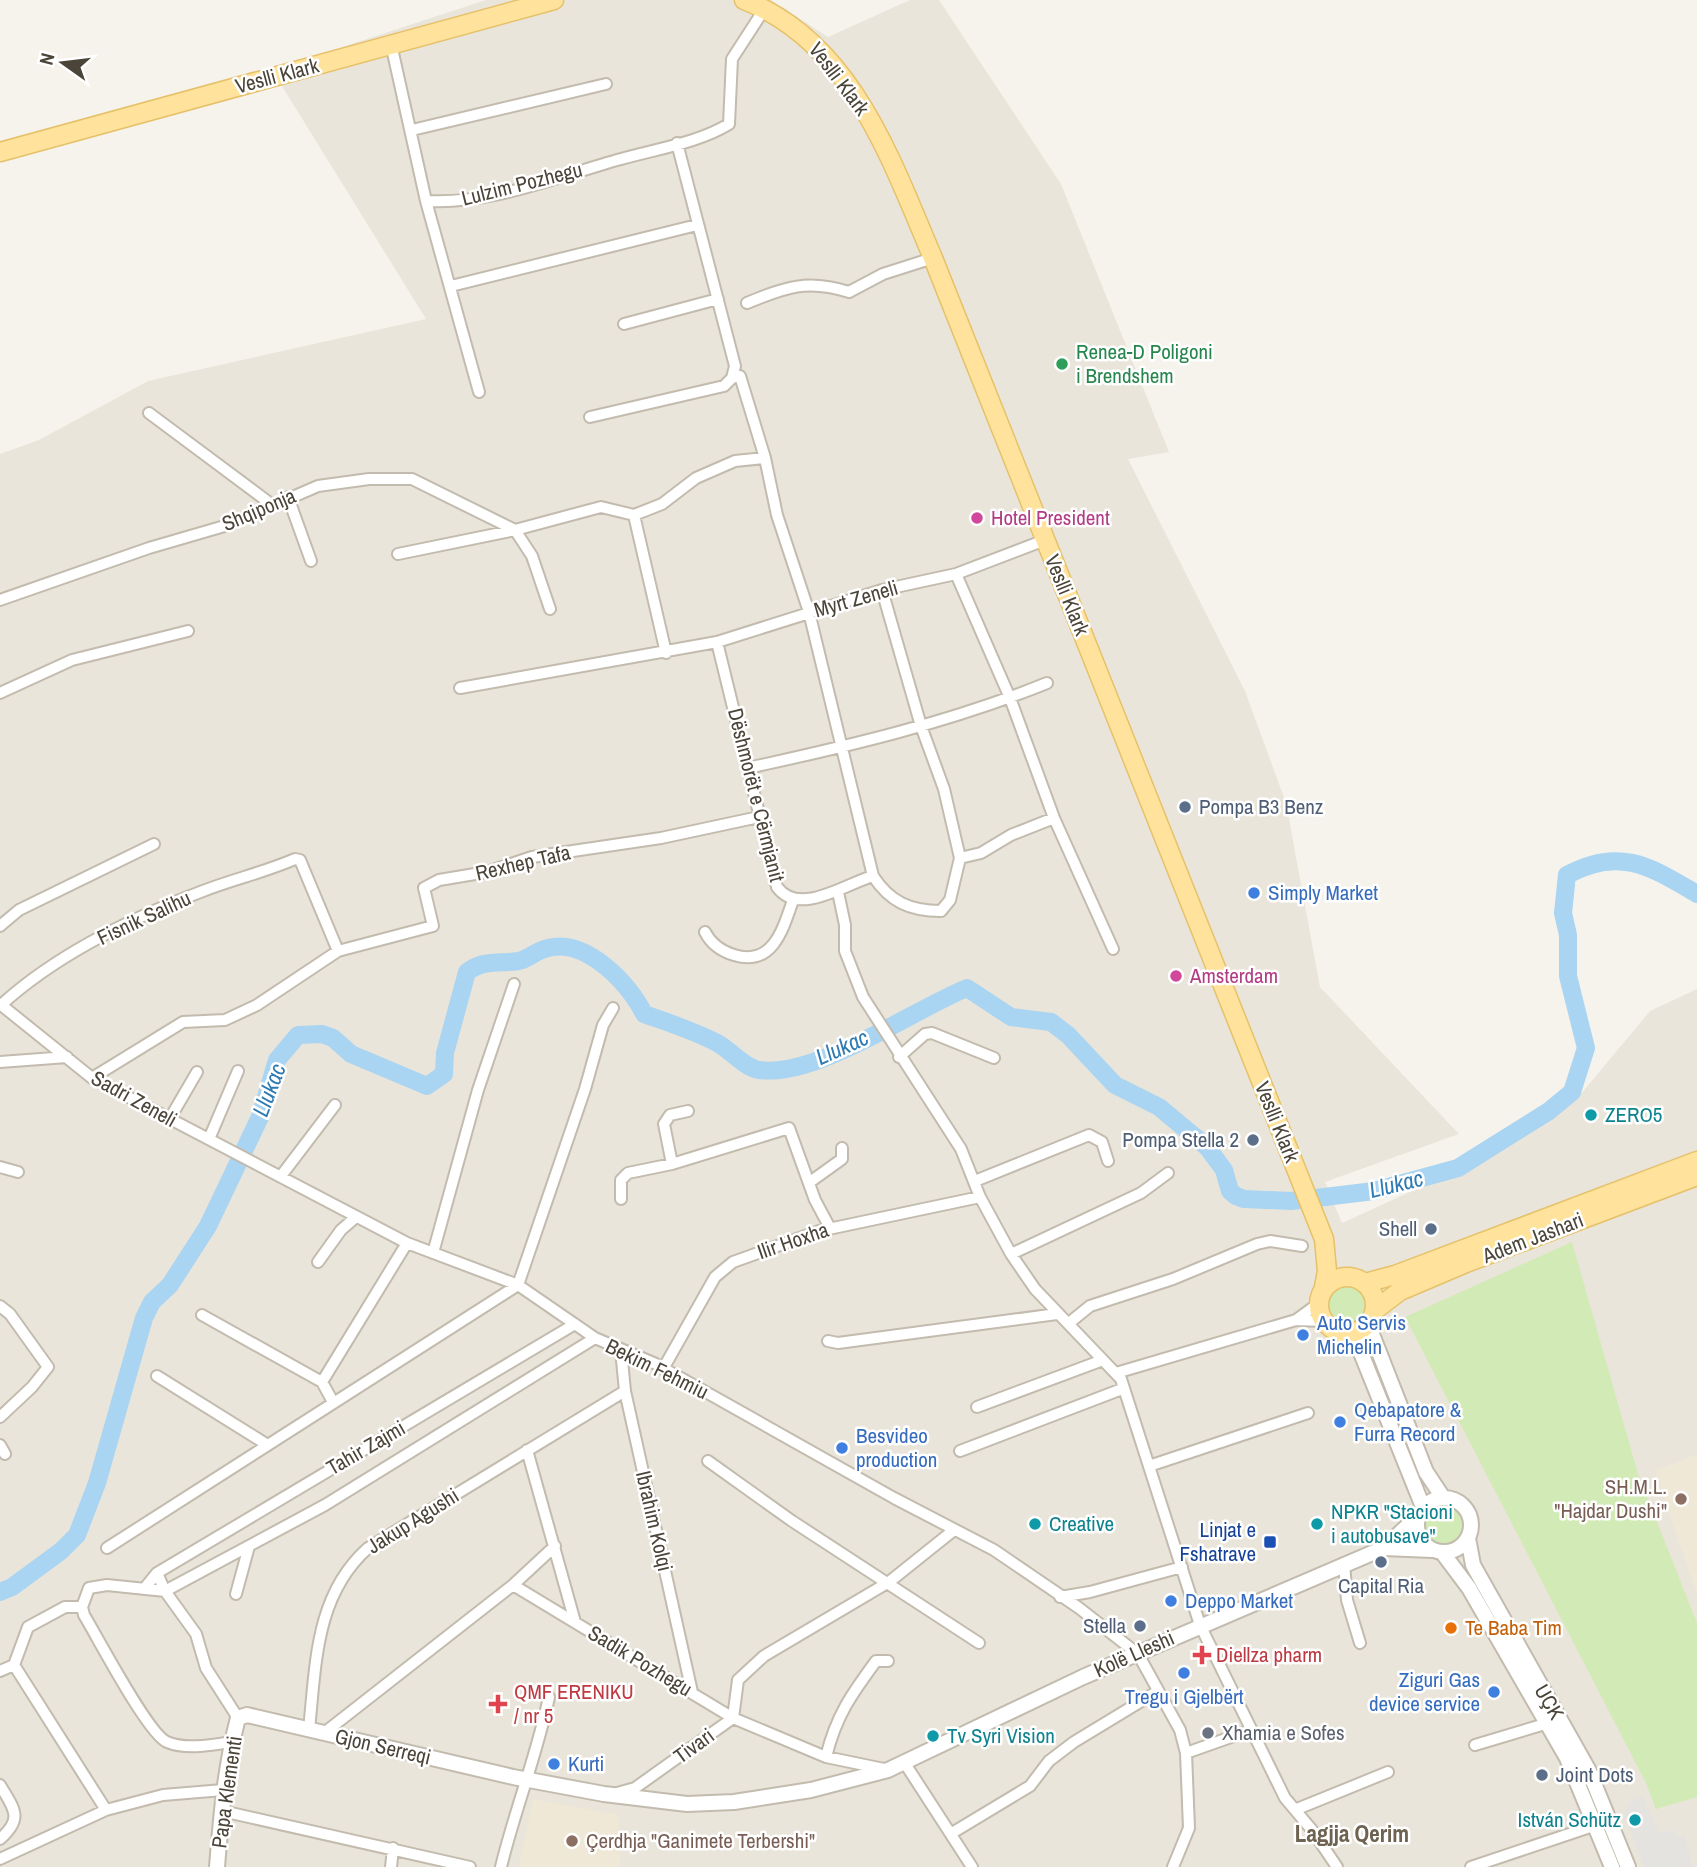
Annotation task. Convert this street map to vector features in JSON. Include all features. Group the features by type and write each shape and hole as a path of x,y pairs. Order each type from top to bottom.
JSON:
{"main road":[{"name":"Veslli Klark","path":"0,152 554,0"},
{"name":"Veslli Klark","path":"744,0 765,8 811,40 860,102 885,145 933,258 1324,1239 1327,1270 1322,1304"},
{"path":"1359,1280 1374,1295 1365,1322 1336,1331 1322,1304 1338,1278 1359,1280 1395,1275 1696,1169"},
{"name":"Adem Jashari","path":"1365,1322 1400,1291 1696,1169"},
{"name":"Veslli Klark","path":"1324,1239 1359,1280"}],"street":[{"name":"Lulzim Pozhegu","path":"426,201 450,202 492,194 677,143 729,124 733,59 765,8"},
{"path":"391,44 426,201 479,392"},
{"path":"412,130 607,83"},
{"path":"677,143 735,366 732,378"},
{"path":"451,286 697,225"},
{"path":"747,303 785,288 813,284 849,292 883,274 933,258"},
{"path":"624,324 718,299"},
{"path":"590,417 719,387 740,376 765,458 777,515 809,611 873,876 893,900 918,911 941,911 950,900 960,859 944,789 921,726 882,590"},
{"path":"149,413 271,504"},
{"path":"398,554 515,530 601,507 634,515 662,504 696,478 735,461 765,458"},
{"name":"Shqiponja","path":"0,600 149,548 228,525 271,504 318,486 369,479 412,479 515,530"},
{"path":"288,497 311,561"},
{"path":"634,515 666,653"},
{"path":"515,530 532,556 550,609"},
{"name":"Myrt Zeneli","path":"460,688 717,642 783,624 809,611 882,590 956,574 1045,540"},
{"path":"956,574 1010,698 1054,818 1113,948"},
{"path":"0,693 72,660 188,631"},
{"name":"Dëshmorët e Cërmjanit","path":"717,642 777,887 784,897 793,900 838,892 873,876"},
{"path":"748,768 841,748 921,726 1010,698 1046,683"},
{"name":"Rexhep Tafa","path":"92,1078 183,1022 225,1020 257,1005 338,951 433,926 424,888 439,880 487,872 532,857 661,838 759,817"},
{"path":"960,859 981,853 1011,835 1054,818"},
{"path":"0,926 19,910 154,844"},
{"name":"Fisnik Salihu","path":"1,1004 23,985 139,917 204,890 295,859 300,860 338,951"},
{"path":"838,892 845,925 845,951 863,997 961,1149 980,1197 1011,1254 1035,1289 1057,1314 1069,1322 1116,1373 1150,1466 1200,1625 1285,1798 1297,1809 1338,1867"},
{"path":"705,932 709,942 726,953 746,959 762,956 773,947 793,900"},
{"path":"433,1253 504,1007 514,984"},
{"name":"Sadri Zeneli","path":"1,1004 92,1078 281,1176"},
{"path":"107,1548 195,1494 265,1444 518,1285 585,1089 603,1025 614,1008"},
{"path":"896,1052 932,1032 994,1058"},
{"path":"0,1062 67,1057"},
{"path":"209,1139 238,1071"},
{"path":"169,1120 197,1073"},
{"path":"281,1176 335,1105"},
{"path":"672,1164 664,1124 670,1115 688,1111"},
{"path":"621,1199 621,1180 628,1173 672,1164 785,1127 792,1130 815,1200 830,1228"},
{"path":"975,1181 1089,1135 1102,1142 1108,1161"},
{"path":"810,1182 842,1159 842,1148"},
{"path":"0,1167 19,1172"},
{"path":"1011,1254 1141,1193 1168,1172"},
{"name":"Bekim Fehmiu","path":"281,1176 407,1243 518,1285 595,1338 663,1369 994,1550 1138,1654"},
{"name":"Ilir Hoxha","path":"663,1369 715,1276 733,1262 830,1228 980,1197"},
{"path":"318,1262 341,1230 356,1217"},
{"path":"1069,1322 1090,1306 1173,1279 1257,1244 1270,1241 1302,1246"},
{"path":"323,1382 407,1243"},
{"path":"1116,1373 1296,1320 1322,1304"},
{"path":"1296,1320 1322,1304"},
{"path":"0,1306 10,1314 48,1367 32,1387 0,1417"},
{"path":"833,1342 1057,1314"},
{"path":"202,1315 323,1382 333,1402"},
{"name":"UÇK","path":"1365,1322 1426,1472 1442,1496 1460,1502 1467,1509 1471,1518 1468,1538 1473,1565 1589,1771 1628,1867"},
{"name":"UÇK","path":"1365,1322 1420,1511 1418,1536 1437,1551 1469,1588 1567,1758 1612,1867"},
{"name":"Tahir Zajmi","path":"144,1589 157,1573 575,1324"},
{"name":"Tahir Zajmi","path":"165,1591 247,1550 480,1411 595,1338"},
{"name":"Ibrahim Kolqi","path":"621,1350 625,1391 692,1692"},
{"path":"977,1407 1103,1360"},
{"path":"157,1376 265,1444"},
{"path":"960,1451 1122,1389"},
{"name":"Jakup Agushi","path":"309,1730 319,1634 329,1600 349,1565 368,1548 625,1391"},
{"path":"1150,1466 1308,1413"},
{"path":"527,1450 575,1622"},
{"path":"708,1461 792,1521 979,1643"},
{"path":"1384,1548 1420,1511 1442,1496"},
{"name":"Tivari","path":"529,1780 604,1794 635,1788 733,1718 738,1680 764,1656 889,1582 954,1530"},
{"path":"1384,1548 1437,1551 1461,1546 1468,1538"},
{"path":"324,1733 513,1586 555,1546"},
{"name":"Kolë Lleshi","path":"604,1794 687,1804 734,1802 811,1790 888,1770 1071,1682 1384,1548"},
{"path":"236,1594 247,1550"},
{"path":"1344,1563 1347,1600 1360,1643"},
{"path":"1060,1597 1090,1592 1182,1567"},
{"path":"157,1573 165,1591 196,1634 206,1668 238,1718"},
{"path":"165,1591 107,1585 89,1588 82,1606 84,1615 156,1735 177,1745 208,1746 232,1742"},
{"name":"Sadik Pozhegu","path":"513,1586 733,1718 826,1757 888,1770"},
{"path":"0,1671 14,1665 28,1627 65,1607 82,1606"},
{"path":"1138,1654 1180,1730 1186,1753 1189,1828 1173,1867"},
{"path":"826,1757 833,1727 843,1705 876,1661 888,1661"},
{"path":"14,1665 106,1810"},
{"path":"952,1833 1030,1786 1049,1761 1074,1742 1158,1691"},
{"path":"501,1867 512,1823 529,1780 549,1697"},
{"name":"Gjon Serreqi","path":"238,1718 247,1714 529,1780"},
{"name":"Papa Klementi","path":"217,1867 223,1790 238,1718"},
{"name":"UÇK","path":"1475,1745 1545,1724"},
{"path":"1186,1753 1251,1730"},
{"path":"904,1762 972,1867"},
{"path":"1297,1809 1388,1772"},
{"path":"0,1785 14,1809 16,1819 12,1828 0,1839"},
{"path":"0,1859 106,1810 163,1795 223,1790"},
{"path":"222,1811 470,1867"},
{"path":"1471,1867 1596,1825"},
{"path":"391,1867 393,1848"}],"shaded area":[{"path":"486,0 771,0 828,37 910,0 939,0 1061,184 1169,452 1128,459 1245,691 1286,803 1320,987 1459,1134 1325,1182 1342,1223 1502,1150 1575,1101 1650,1011 1697,989 1697,1867 0,1867 0,454 39,440 148,381 426,319 272,70"},
{"name":"SH.M.L. \"Hajdar Dushi\"","path":"1697,1454 1697,1595 1655,1471"},
{"path":"1642,1796 1660,1833 1675,1830 1677,1837 1685,1835 1693,1867 1644,1867 1624,1813 1630,1802"},
{"name":"Çerdhja \"Ganimete Terbershi\"","path":"533,1799 618,1815 620,1867 519,1867"}],"green space":[{"path":"1572,1242 1638,1474 1697,1623 1697,1797 1656,1809 1645,1781 1405,1317"},
{"path":"1346,1284 1361,1290 1367,1305 1361,1320 1346,1326 1331,1320 1325,1305 1331,1290"},
{"path":"1444,1503 1459,1509 1465,1524 1459,1539 1444,1545 1429,1539 1423,1524 1429,1509"}],"waterway":[{"name":"Llukac","path":"0,1592 12,1587 61,1551 77,1535 97,1483 144,1318 152,1302 170,1285 208,1226 260,1117 277,1060 298,1035 322,1034 333,1038 351,1054 427,1086 444,1074 445,1053 467,972 480,965 519,961 544,949 562,947 577,950 605,966 628,990 644,1014 710,1039 759,1070 782,1070 836,1053 967,988 1011,1017 1051,1022 1068,1035 1115,1085 1159,1107 1207,1147 1224,1170 1230,1191 1236,1196 1244,1199 1291,1201 1374,1191 1458,1168 1549,1111 1572,1092 1586,1048 1568,976 1568,935 1563,913 1567,875 1603,862 1635,863 1650,868 1697,894"}],"place":[{"name":"Renea-D Poligoni i Brendshem","path":"1062,364"},
{"name":"Hotel President","path":"977,518"},
{"name":"Pompa B3 Benz","path":"1185,807"},
{"name":"Simply Market","path":"1254,893"},
{"name":"Amsterdam","path":"1176,976"},
{"name":"ZERO5","path":"1591,1115"},
{"name":"Pompa Stella 2","path":"1253,1140"},
{"name":"Shell","path":"1431,1229"},
{"name":"Auto Servis Michelin","path":"1303,1335"},
{"name":"Qebapatore & Furra Record","path":"1340,1422"},
{"name":"Besvideo production","path":"842,1448"},
{"name":"SH.M.L. \"Hajdar Dushi\"","path":"1681,1499"},
{"name":"Creative","path":"1035,1524"},
{"name":"NPKR \"Stacioni i autobusave\"","path":"1317,1524"},
{"name":"Linjat e Fshatrave","path":"1270,1542"},
{"name":"Capital Ria","path":"1381,1562"},
{"name":"Deppo Market","path":"1171,1601"},
{"name":"Stella","path":"1140,1626"},
{"name":"Te Baba Tim","path":"1451,1628"},
{"name":"Diellza pharm","path":"1202,1655"},
{"name":"Tregu i Gjelbërt","path":"1184,1673"},
{"name":"Ziguri Gas device service","path":"1494,1692"},
{"name":"QMF ERENIKU / nr 5","path":"498,1704"},
{"name":"Xhamia e Sofes","path":"1208,1733"},
{"name":"Tv Syri Vision","path":"933,1736"},
{"name":"Kurti","path":"554,1764"},
{"name":"Joint Dots","path":"1542,1775"},
{"name":"István Schütz","path":"1635,1820"},
{"name":"Çerdhja \"Ganimete Terbershi\"","path":"572,1841"}],"district":[{"name":"Lagjja Qerim","path":"1352,1834"}]}
